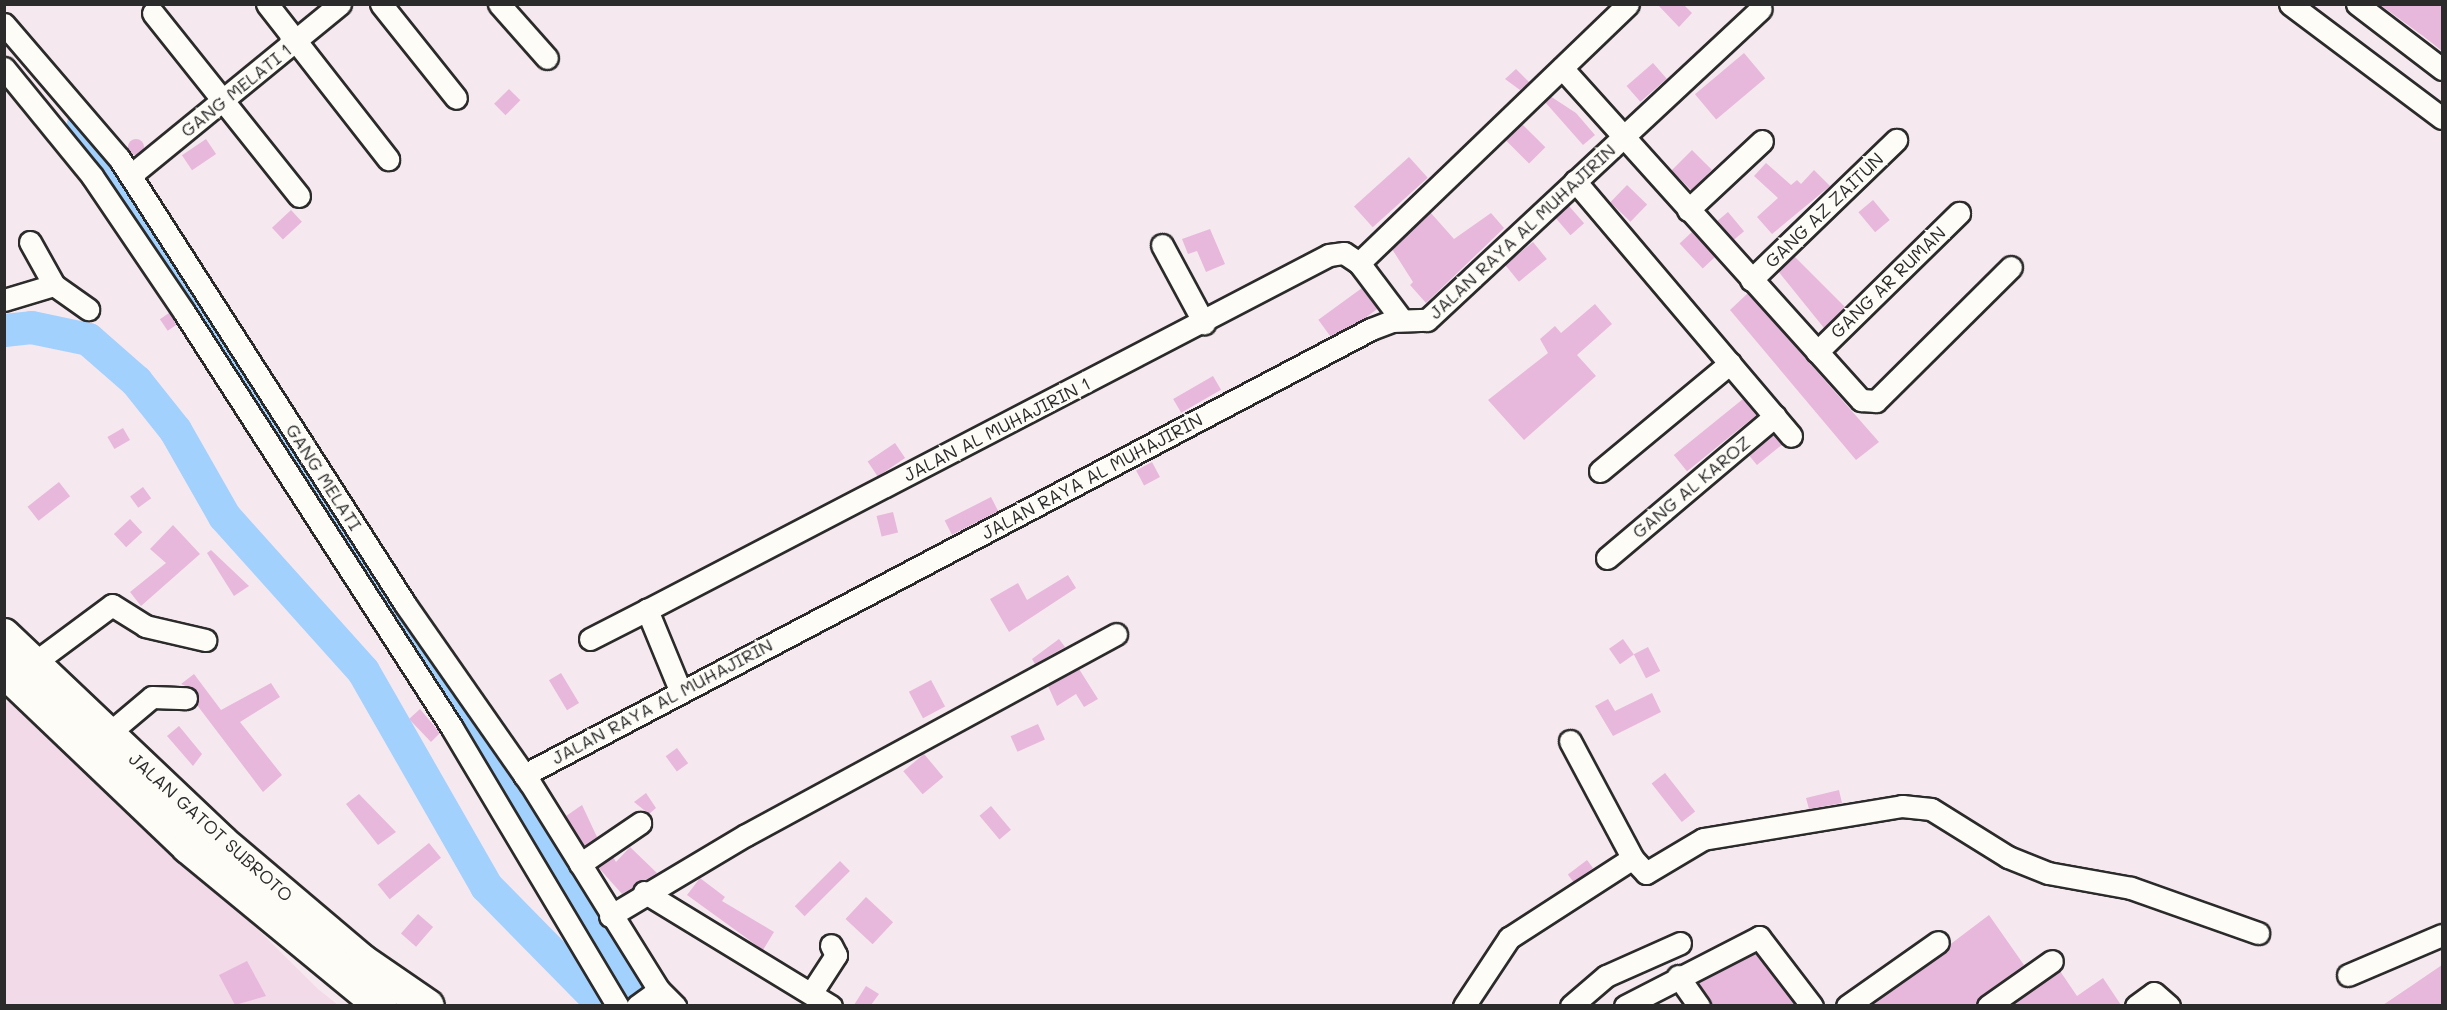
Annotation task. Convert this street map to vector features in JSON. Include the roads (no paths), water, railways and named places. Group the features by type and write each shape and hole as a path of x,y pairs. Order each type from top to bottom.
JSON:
{"highway":[{"name":"JALAN GATOT SUBROTO","path":"4,634 19,667 188,847 381,1005"},
{"name":"JALAN GATOT SUBROTO","path":"19,667 108,734 222,842 352,953 428,1005"}],"street":[{"path":"267,4 388,159"},
{"name":"GANG MELATI 1","path":"94,175 121,165 220,102 340,4"},
{"path":"381,4 456,98"},
{"path":"499,4 547,58"},
{"path":"1402,320 1359,263 1628,4"},
{"path":"2290,4 2442,118"},
{"path":"2357,4 2442,69"},
{"name":"JALAN RAYA AL MUHAJIRIN","path":"524,775 680,690 1371,329 1402,320 1427,320 1761,9"},
{"path":"153,13 220,102 299,196"},
{"name":"GANG MELATI","path":"4,24 15,50 121,165 197,304 254,395 405,604 476,712 524,775 610,916 647,998 675,1005"},
{"path":"4,68 94,175 197,304 254,395 618,1005"},
{"path":"1562,68 1861,400 1876,401 2011,267"},
{"name":"GANG AZ ZAITUN","path":"1751,280 1896,140"},
{"path":"1688,210 1762,141"},
{"path":"1575,181 1791,436"},
{"name":"GANG AR RUMAN","path":"1817,352 1959,213"},
{"path":"30,242 54,285 88,309"},
{"path":"1162,245 1204,323"},
{"name":"JALAN AL MUHAJIRIN 1","path":"590,639 1204,323 1329,255 1344,253 1359,263"},
{"path":"4,300 54,285"},
{"path":"1600,471 1730,363"},
{"name":"GANG AL KAROZ","path":"1607,558 1775,416"},
{"path":"19,667 112,605 145,626 205,640"},
{"path":"647,610 680,690"},
{"path":"610,916 644,892 1116,634"},
{"path":"108,734 152,697 186,698"},
{"path":"453,727 476,712"},
{"path":"1570,741 1633,859 1646,873 1703,839 1916,806 2048,873 2131,888 2258,933"},
{"path":"580,864 640,823"},
{"path":"1464,1005 1509,938 1550,907 1633,859"},
{"path":"644,892 831,1005"},
{"path":"2348,975 2442,935"},
{"path":"1625,1005 1678,976 1759,937 1812,1005"},
{"path":"1847,1005 1938,942"},
{"path":"1571,1005 1606,976 1680,943"},
{"path":"812,992 836,955 831,945"},
{"path":"1989,1005 2052,961"},
{"path":"1678,976 1699,1005"},
{"path":"2136,1005 2154,993 2169,1005"}],"waterway":[{"path":"77,123 133,196 645,1006"},
{"path":"4,330 31,327 88,339 136,381 175,430 224,516 363,671 486,886 604,1006"}]}
